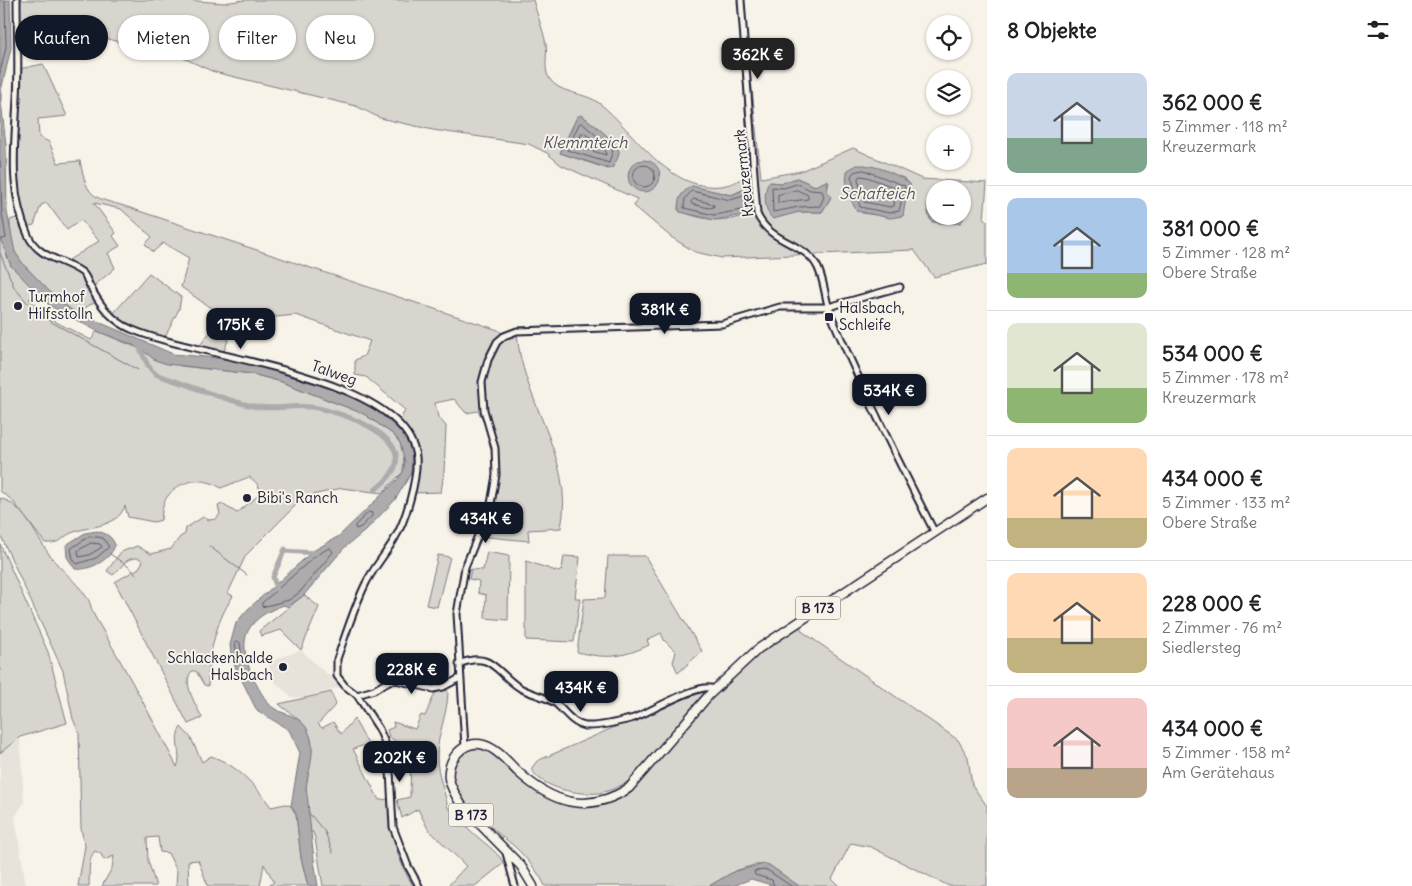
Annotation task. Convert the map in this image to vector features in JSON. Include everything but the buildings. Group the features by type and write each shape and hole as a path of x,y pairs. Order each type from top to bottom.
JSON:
{"main road":[{"name":"B 173","path":"533,886 521,866 462,806 450,780 452,760 457,753 465,747 478,744 497,752 536,788 558,799 580,804 599,803 615,797 630,788 714,689 765,644 934,531 987,498"}],"street":[{"name":"Talweg","path":"17,0 17,96 12,157 20,213 27,234 34,246 42,253 84,274 91,289 119,323 133,330 237,360 285,370 358,394 392,416 412,443 416,457 416,469 404,518 396,537 365,584 337,659 337,676 346,688 357,695 379,729 389,752 393,826 402,853 419,886"},
{"name":"Kreuzermark","path":"741,0 757,214 762,224 774,236 807,254 818,267 828,307 911,488 934,531"},
{"path":"465,747 457,614 465,567 492,504 496,475 495,448 484,410 482,382 488,360 502,337 517,331 722,324 780,307 828,307 900,287"},
{"path":"459,664 475,659 494,664 520,688 554,702 575,721 586,726 625,720 707,686 714,689"},
{"path":"357,695 396,680 432,689 443,687 460,678"},
{"path":"505,850 514,878 514,886"}],"shaded area":[{"path":"17,0 184,0 224,3 244,0 533,0 546,44 547,74 553,83 565,90 593,99 599,103 653,157 668,170 684,180 702,185 721,186 737,181 749,170 742,61 749,59 761,178 801,171 853,148 922,179 938,180 926,180 926,225 971,225 971,182 987,183 984,219 987,221 987,264 934,277 914,250 722,258 695,252 671,237 634,206 637,199 561,165 547,153 529,144 433,130 380,118 356,106 214,72 188,60 209,60 209,15 118,15 118,41 108,39 108,15 17,15","holes":["583,116 612,141 619,154 613,167 608,169 560,153 577,117","864,165 904,178 910,184 910,193 876,215 862,213 852,198 846,178","797,178 815,186 829,182 827,191 830,199 822,212 799,212 780,216 769,182 782,183","695,187 731,195 749,187 752,212 734,219 715,220 678,210 682,194"]},
{"path":"43,64 67,116 38,119 39,137 49,142 58,163 80,161 85,181 91,192 96,196 498,330 504,335 517,331 520,356 527,381 561,477 564,502 561,528 528,530 529,541 478,536 493,488 495,458 493,443 478,411 466,413 454,399 435,403 438,417 446,426 441,492 412,493 416,457 399,423 405,410 366,377 355,375 355,360 364,356 370,341 296,315 246,320 229,338 222,356 198,348 222,316 181,287 189,258 163,243 153,252 145,244 152,237 121,209 94,203 116,233 113,236 120,246 108,253 115,268 93,287 83,270 69,260 99,241 81,220 67,230 47,203 41,205 34,225 26,227 18,187 16,148 19,69"},
{"path":"19,217 29,242 79,272 96,301 77,313 53,295 27,269 16,254 11,238 10,220"},
{"path":"0,237 11,266 39,293 29,299 56,322 91,340 97,331 181,366 252,374 282,382 364,414 394,435 404,452 403,472 382,493 342,488 304,497 246,555 228,593 233,596 217,628 210,662 208,686 204,685 196,671 192,671 189,676 189,688 202,718 188,724 115,582 139,568 143,561 139,558 130,559 113,575 107,571 121,552 137,546 151,554 171,549 180,537 185,534 186,528 203,517 209,520 216,519 220,514 218,506 222,504 237,513 260,494 259,488 256,482 249,477 221,488 207,482 192,481 179,486 165,499 161,520 154,522 128,517 125,506 121,513 110,522 74,532 55,542 45,543 12,500 0,491"},
{"path":"149,273 181,297 179,309 164,339 133,330 111,316"},
{"path":"0,498 16,507 54,560 88,598 95,617 177,767 179,757 177,737 181,727 191,738 202,762 211,756 220,760 245,777 271,807 285,804 291,806 296,814 301,858 308,886 269,886 274,882 264,864 260,886 208,886 198,860 188,861 189,886 176,886 177,871 168,853 160,852 158,837 147,838 148,861 156,886 102,886 112,868 114,856 104,860 101,854 95,851 92,854 90,863 89,886 78,886 85,846 81,829 79,733 73,719 63,671 0,534"},
{"path":"0,544 48,652 67,723 20,737 0,753"},
{"path":"487,552 509,556 508,620 485,618 486,595 478,593 479,581 469,579 471,569 483,570"},
{"path":"438,555 450,557 437,607 426,605"},
{"path":"564,556 580,557 575,598 580,598 574,642 526,640 526,561 559,572 562,569"},
{"path":"608,556 645,556 702,651 678,673 673,662 676,652 664,640 661,633 647,640 649,645 622,655 597,656 577,652 584,599 605,598"},
{"path":"304,595 319,607 301,650 281,630 261,636 259,631"},
{"path":"799,625 803,632 958,740 968,757 972,785 987,806 987,886 949,886 871,847 851,843 832,879 839,886 799,886 769,865 754,865 735,871 709,886 545,886 523,855 480,818 458,791 452,777 453,764 463,753 472,749 479,749 494,754 529,786 558,803 573,807 587,807 615,800 628,792 641,780 718,690 766,647"},
{"path":"301,650 329,676 339,679 345,686 304,698 291,697 274,681 268,662"},
{"path":"707,689 632,779 608,791 599,793 571,792 552,786 537,776 531,769 537,761 695,692"},
{"path":"436,691 448,691 448,699 437,757 438,770 448,808 504,863 475,886 448,886 466,866 428,829 418,809 402,818 397,800 410,797 411,751 413,750 411,744 398,743 389,737 387,730 394,727 393,722 415,729 421,715 425,716"},
{"path":"331,692 336,704 318,724 322,728 333,722 341,734 354,719 368,744 353,749 379,800 388,799 390,822 398,855 413,886 323,886 315,838 313,832 310,832 307,806 306,782 312,752 310,737 301,722 279,704"},
{"path":"20,737 24,803 15,817 26,886 0,886 0,753"}],"water":[{"path":"0,0 10,0 11,48 1,91 6,145 7,212 15,252 24,265 57,299 71,310 173,354 226,359 279,370 339,390 371,406 397,428 407,440 412,452 410,475 395,500 365,531 344,548 304,595 288,607 284,605 259,618 251,626 245,640 250,670 264,697 274,708 298,719 308,730 311,739 312,757 306,790 318,886 308,886 301,858 296,814 291,806 300,753 289,730 258,711 255,707 232,660 230,645 236,623 247,610 313,551 339,536 398,479 403,472 405,462 400,443 394,435 364,414 282,382 252,374 167,364 155,360 138,347 97,331 50,306 11,266 0,237"},
{"name":"Klemmteich","path":"580,115 602,131 617,147 619,155 611,169 560,153 577,117"},
{"path":"644,160 656,164 660,176 656,188 644,192 632,188 628,176 632,164"},
{"name":"Schafteich","path":"857,165 885,170 899,176 910,184 910,193 906,198 903,216 890,218 857,211 852,203 846,180 848,170"},
{"path":"797,178 815,186 828,180 827,191 831,197 822,212 799,212 773,219 768,212 765,201 769,182 782,183"},
{"path":"692,186 731,195 750,187 751,214 714,220 680,212 678,204 680,197"},
{"path":"97,531 112,539 115,545 113,550 104,560 93,566 75,569 67,557 66,545 85,533"},
{"path":"764,864 769,865 799,886 775,886 751,879 733,886 709,886 735,871"}],"waterway":[{"path":"0,253 14,287 37,314 138,370"},
{"path":"138,345 150,368 162,377 248,405 271,408 311,407 365,424 389,442 395,452 395,468 375,490"},
{"path":"209,546 247,575"},
{"path":"277,590 273,577 285,549"},
{"path":"284,551 316,553"},
{"path":"110,554 137,575"},
{"path":"308,812 325,832 333,853"}],"place":[{"name":"Turmhof Hilfsstolln","path":"18,306"},
{"name":"Halsbach, Schleife","path":"829,317"},
{"name":"Bibi's Ranch","path":"247,498"},
{"name":"Schlackenhalde Halsbach","path":"283,667"}]}
